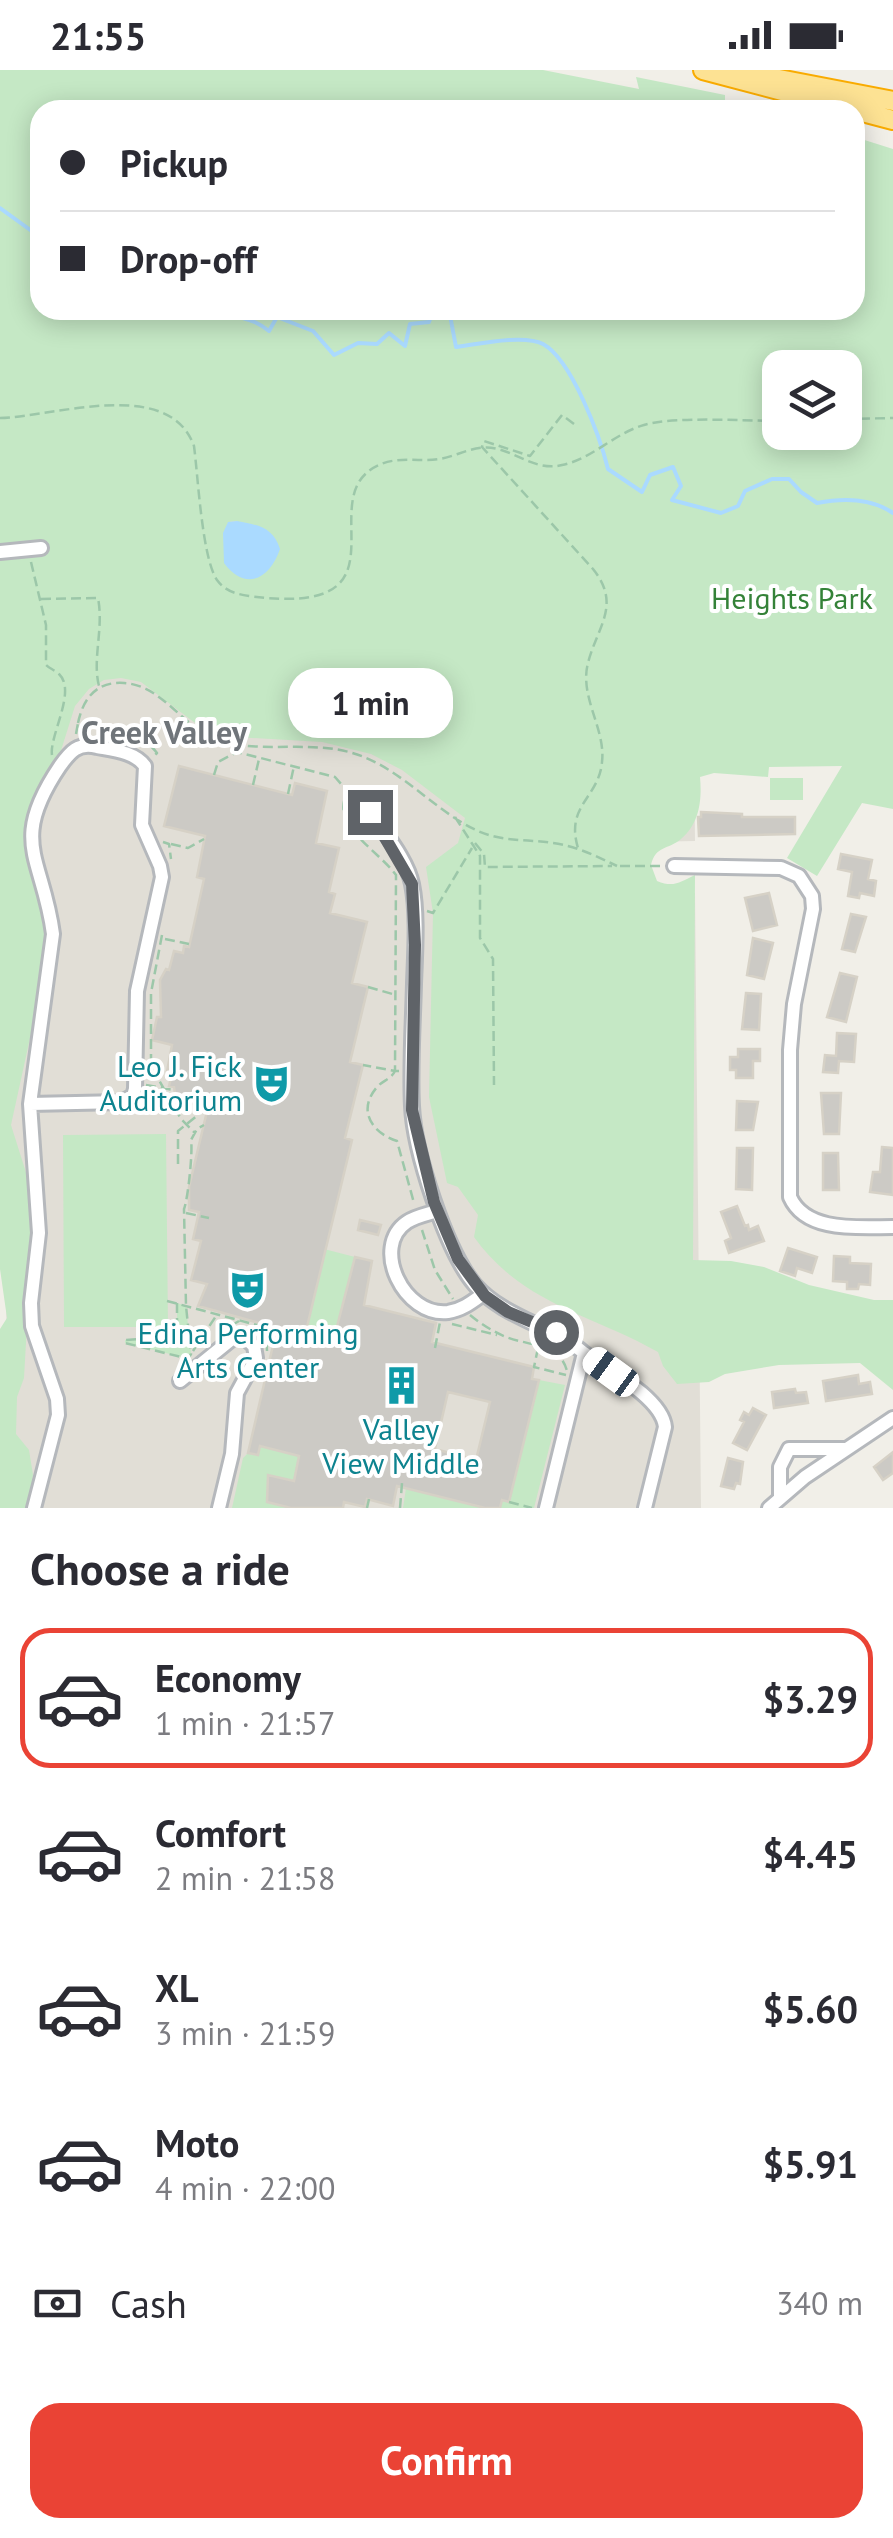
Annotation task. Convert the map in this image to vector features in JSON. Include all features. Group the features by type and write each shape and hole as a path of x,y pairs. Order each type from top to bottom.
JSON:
{"highway":[{"path":"703,70 817,100"},
{"path":"732,70 893,101"},
{"path":"865,113 893,120"}],"street":[{"path":"0,552 40,548"},
{"path":"30,1104 114,1103 134,1090 137,991 162,877 142,825 147,772 136,756 86,745 69,754 36,808 31,831 53,934 30,1104 39,1233 32,1326 58,1398 58,1415 34,1508"},
{"path":"370,812 412,884 412,1110 437,1211 458,1259 483,1294 508,1312 556,1332 656,1404 666,1427 646,1508"},
{"path":"674,866 769,866 791,870 806,883 813,909 794,1004 790,1050 790,1197 794,1206 814,1222 893,1226"},
{"path":"437,1211 407,1222 400,1229 393,1249 398,1280 413,1302 437,1312 462,1308 483,1294"},
{"path":"182,1379 233,1338 245,1338 254,1346 256,1358 237,1394 232,1454 220,1508"},
{"path":"550,1507 584,1353"},
{"path":"769,1508 893,1418"},
{"path":"780,1498 780,1467 790,1448 848,1448"}],"path":[{"path":"0,418 87,406 145,408 168,415 190,434 194,446 208,560 218,582 228,591 245,596 287,600 322,596 336,587 352,560 354,493 370,470 395,460 439,460 482,447 542,466 561,466 647,424 762,421"},
{"path":"482,447 484,441 494,442 530,456 562,415 574,424"},
{"path":"862,419 893,418"},
{"path":"482,447 593,569 606,591 601,632 587,674 602,765 577,812 574,835 578,848"},
{"path":"22,550 30,556 40,599 48,645 46,665 59,674 64,684 62,711 50,748 57,770"},
{"path":"40,599 98,598 103,619 96,680 99,687"},
{"path":"78,723 82,704 99,687 115,683 141,686 209,737 236,744 312,746 355,753 377,762 476,831 500,839 578,848 617,866"},
{"path":"236,744 237,752"},
{"path":"214,774 218,762 237,752 335,777 348,792 343,810 349,828 396,875 395,1071 364,1066"},
{"path":"252,784 259,757"},
{"path":"288,794 294,766"},
{"path":"453,815 480,856 480,938 493,960 494,1085"},
{"path":"169,844 188,848 204,839"},
{"path":"433,913 477,842 484,854 485,867 674,866"},
{"path":"164,938 189,944"},
{"path":"368,987 397,995"},
{"path":"134,1090 174,1090"},
{"path":"134,1090 150,1110 175,1110 187,1102"},
{"path":"178,1164 178,1132 208,1107"},
{"path":"192,1354 186,1306 184,1212 191,1140 204,1125"},
{"path":"184,1212 209,1218"},
{"path":"168,1301 283,1332"},
{"path":"177,1304 177,1337 125,1343 186,1358"},
{"path":"182,1379 186,1358 217,1315"},
{"path":"434,1348 440,1321 508,1338"},
{"path":"538,1346 534,1367 568,1376"},
{"path":"400,1508 402,1483"},
{"path":"368,1508 369,1500"},
{"path":"509,1502 532,1508"}],"shaded area":[{"path":"0,70 30,100 30,320 689,320 695,841 644,842 644,893 695,893 701,1508 8,1508"}],"green space":[{"name":"Heights Park","path":"0,70 543,70 639,89 636,77 725,95 725,100 30,100 30,320 865,320 865,140 893,149 893,809 862,803 817,876 787,858 842,766 769,767 768,777 714,773 700,777 700,802 692,826 681,839 659,851 651,865 657,881 663,883 677,883 695,875 693,1260 764,1267 809,1285 874,1300 893,1300 893,1390 860,1363 779,1365 725,1374 709,1382 677,1384 658,1352 536,1293 493,1260 474,1237 478,1215 458,1187 447,1183 429,1097 433,913 426,867 458,843 465,818 402,770 371,754 322,742 219,736 203,729 141,682 121,678 104,680 89,689 75,706 58,760 25,820 24,845 43,903 47,932 44,974 11,1125 29,1182 32,1236 24,1378 17,1397 16,1434 29,1450 33,1475 28,1508 0,1508 0,1329 7,1318 0,1269","holes":["237,521 267,570 261,573 229,522"]},
{"path":"770,778 803,778 803,800 770,800"},
{"path":"166,1134 168,1327 64,1327 63,1135"},
{"path":"324,1249 355,1257 334,1338 306,1331"},
{"path":"177,1303 186,1306 191,1354 186,1358 125,1343 177,1338"},
{"path":"539,1380 565,1385 534,1508 500,1508 502,1500 509,1502"},
{"path":"260,1446 299,1456 294,1481 268,1475 267,1502 291,1508 232,1508 243,1458 248,1453 257,1454"},
{"path":"406,1488 485,1508 403,1508"}],"water":[{"path":"237,521 269,532 280,549 270,568 256,578 240,577 224,563 223,533 228,522"}],"building":[{"path":"179,766 292,795 295,783 327,791 316,843 339,848 329,892 335,894 330,913 367,922 352,983 368,987 350,1062 363,1065 345,1138 352,1140 306,1331 334,1338 355,1257 372,1261 364,1305 436,1323 432,1342 534,1367 532,1379 539,1380 509,1502 502,1500 500,1508 485,1508 397,1486 393,1506 367,1499 365,1507 344,1502 343,1508 291,1508 267,1502 268,1475 294,1481 299,1456 260,1446 258,1455 248,1453 277,1328 198,1306 207,1284 191,1280 201,1241 193,1239 199,1212 189,1210 189,1187 208,1107 176,1100 174,1087 169,1086 171,1078 166,1077 172,1045 152,1040 157,1017 161,1017 160,980 169,970 174,951 183,953 184,946 189,947 204,879 197,877 205,836 164,826","holes":["448,1392 490,1402 476,1460 435,1449"]},
{"path":"701,812 795,817 795,834 699,836"},
{"path":"841,854 872,860 868,879 876,881 874,896 848,896 852,872 838,869"},
{"path":"769,893 777,925 753,931 745,898"},
{"path":"851,914 866,917 855,952 842,949"},
{"path":"753,938 773,943 764,979 747,975"},
{"path":"840,973 857,977 846,1022 827,1017"},
{"path":"746,993 761,994 759,1030 742,1029"},
{"path":"837,1033 856,1034 854,1062 839,1061 838,1073 823,1072 825,1055 836,1056"},
{"path":"738,1049 760,1049 760,1061 753,1061 753,1078 736,1078 736,1070 730,1070 730,1057 738,1057"},
{"path":"821,1093 841,1093 839,1134 824,1134"},
{"path":"737,1101 758,1102 753,1130 736,1130"},
{"path":"882,1147 893,1148 893,1195 870,1192 873,1172 880,1172"},
{"path":"737,1148 753,1148 752,1190 736,1189"},
{"path":"823,1153 838,1153 839,1190 823,1190"},
{"path":"737,1206 745,1226 749,1230 758,1226 764,1241 729,1253 725,1241 731,1238 721,1212"},
{"path":"360,1220 381,1225 378,1235 358,1230"},
{"path":"788,1248 817,1257 812,1273 797,1268 795,1276 780,1271"},
{"path":"834,1256 850,1257 850,1263 871,1264 870,1285 847,1289 847,1282 833,1281"},
{"path":"858,1375 859,1384 870,1382 872,1394 826,1401 823,1381"},
{"path":"795,1389 796,1393 806,1392 808,1403 774,1408 772,1392"},
{"path":"753,1408 766,1415 747,1450 733,1443 744,1422 740,1420 744,1412 749,1415"},
{"path":"893,1452 893,1473 883,1480 874,1467"},
{"path":"728,1458 743,1462 740,1484 736,1483 734,1489 721,1486"}],"waterway":[{"path":"0,208 30,230"},
{"path":"247,320 269,331 275,320"},
{"path":"285,320 313,331 334,355 358,343 377,344 389,333 405,346 410,324 430,320"},
{"path":"451,320 456,347 524,340 543,344 554,353 583,400 608,469 642,492 650,475 673,467 681,486 672,500 721,513 738,506 745,491 772,479 789,479 817,503 856,500 893,513"}],"place":[{"name":"Leo J. Fick Auditorium","path":"272,1084"},
{"name":"Edina Performing Arts Center","path":"248,1290"},
{"name":"Valley View Middle","path":"401,1386"}],"district":[{"name":"Creek Valley","path":"164,733"}],"route":[{"path":"370,812 412,884 412,1110 434,1202 458,1259 485,1296 508,1312 556,1332"}]}
